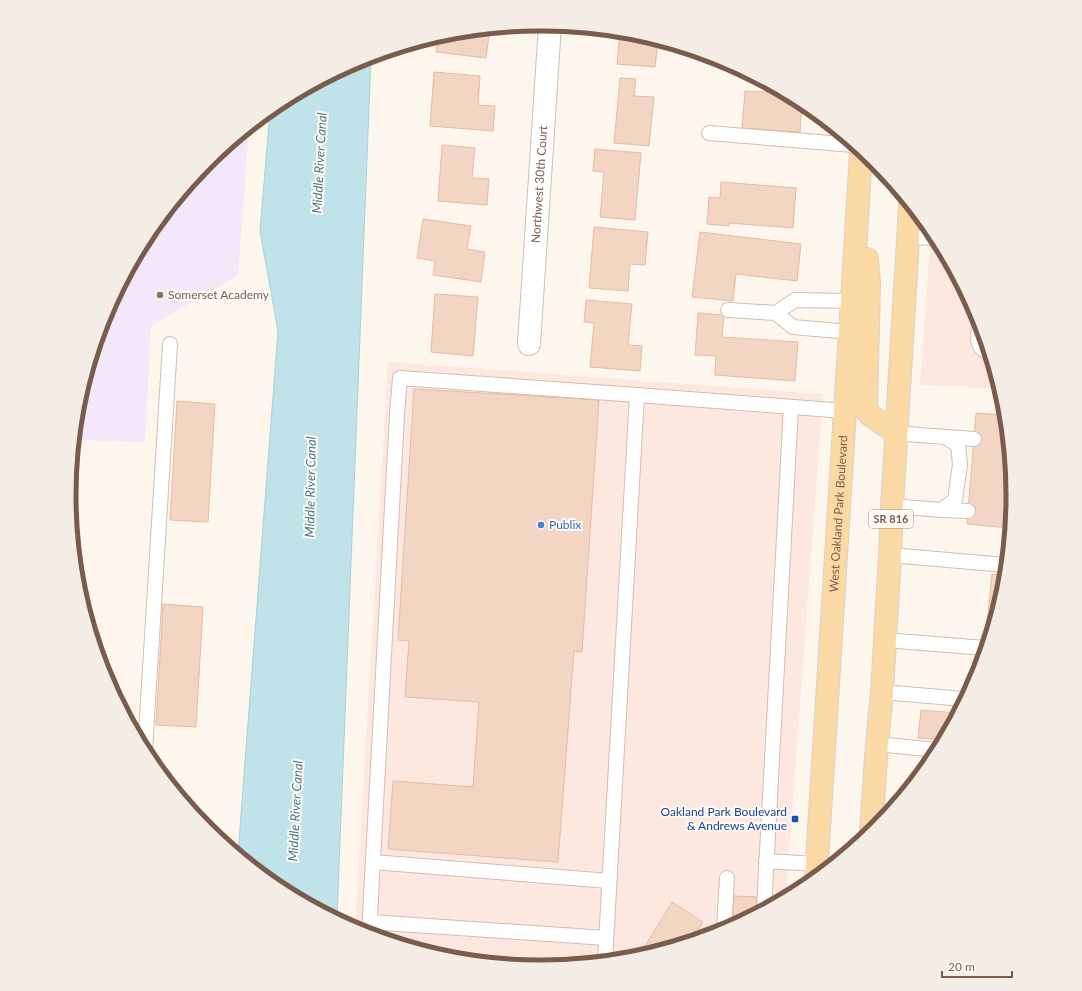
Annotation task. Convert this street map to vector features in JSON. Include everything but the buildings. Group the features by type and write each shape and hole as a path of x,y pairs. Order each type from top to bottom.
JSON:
{"main road":[{"name":"West Oakland Park Boulevard","path":"817,869 860,159"},
{"path":"859,180 869,283 866,410 870,415 896,433"},
{"name":"SR 816","path":"872,821 882,692 910,212"}],"street":[{"name":"Northwest 30th Court","path":"529,344 550,31"}],"lane":[{"path":"709,133 845,144"},
{"path":"908,237 927,238"},
{"path":"776,313 795,300 852,301"},
{"path":"728,310 776,313 793,327 850,332"},
{"path":"978,339 978,344 982,350"},
{"path":"146,739 170,344"},
{"path":"369,927 396,422 400,378 845,411"},
{"path":"605,955 637,395"},
{"path":"764,903 791,407"},
{"path":"896,433 974,439"},
{"path":"941,510 955,500 960,464 958,445 945,437"},
{"path":"892,506 968,511"},
{"path":"890,555 1001,565"},
{"path":"885,640 980,648"},
{"path":"882,692 959,699"},
{"path":"877,744 930,749"},
{"path":"766,861 816,870"},
{"path":"373,862 609,881"},
{"path":"727,878 727,921"},
{"path":"372,928 606,938"}],"shaded area":[{"name":"Somerset Academy","path":"248,135 238,275 151,326 145,442 79,440 85,405 101,346 124,290 155,237 192,189 213,167"},
{"path":"930,242 958,290 981,346 993,389 920,385"},
{"path":"388,362 823,394 786,890 719,925 690,935 632,951 571,959 511,959 450,951 392,935 355,921"}],"water":[{"name":"Middle River Canal","path":"371,63 337,913 283,882 238,848 278,331 260,231 269,119 309,93"}],"place":[{"name":"Somerset Academy","path":"160,295"},
{"name":"Publix","path":"541,525"},
{"name":"Oakland Park Boulevard & Andrews Avenue","path":"795,819"}]}
